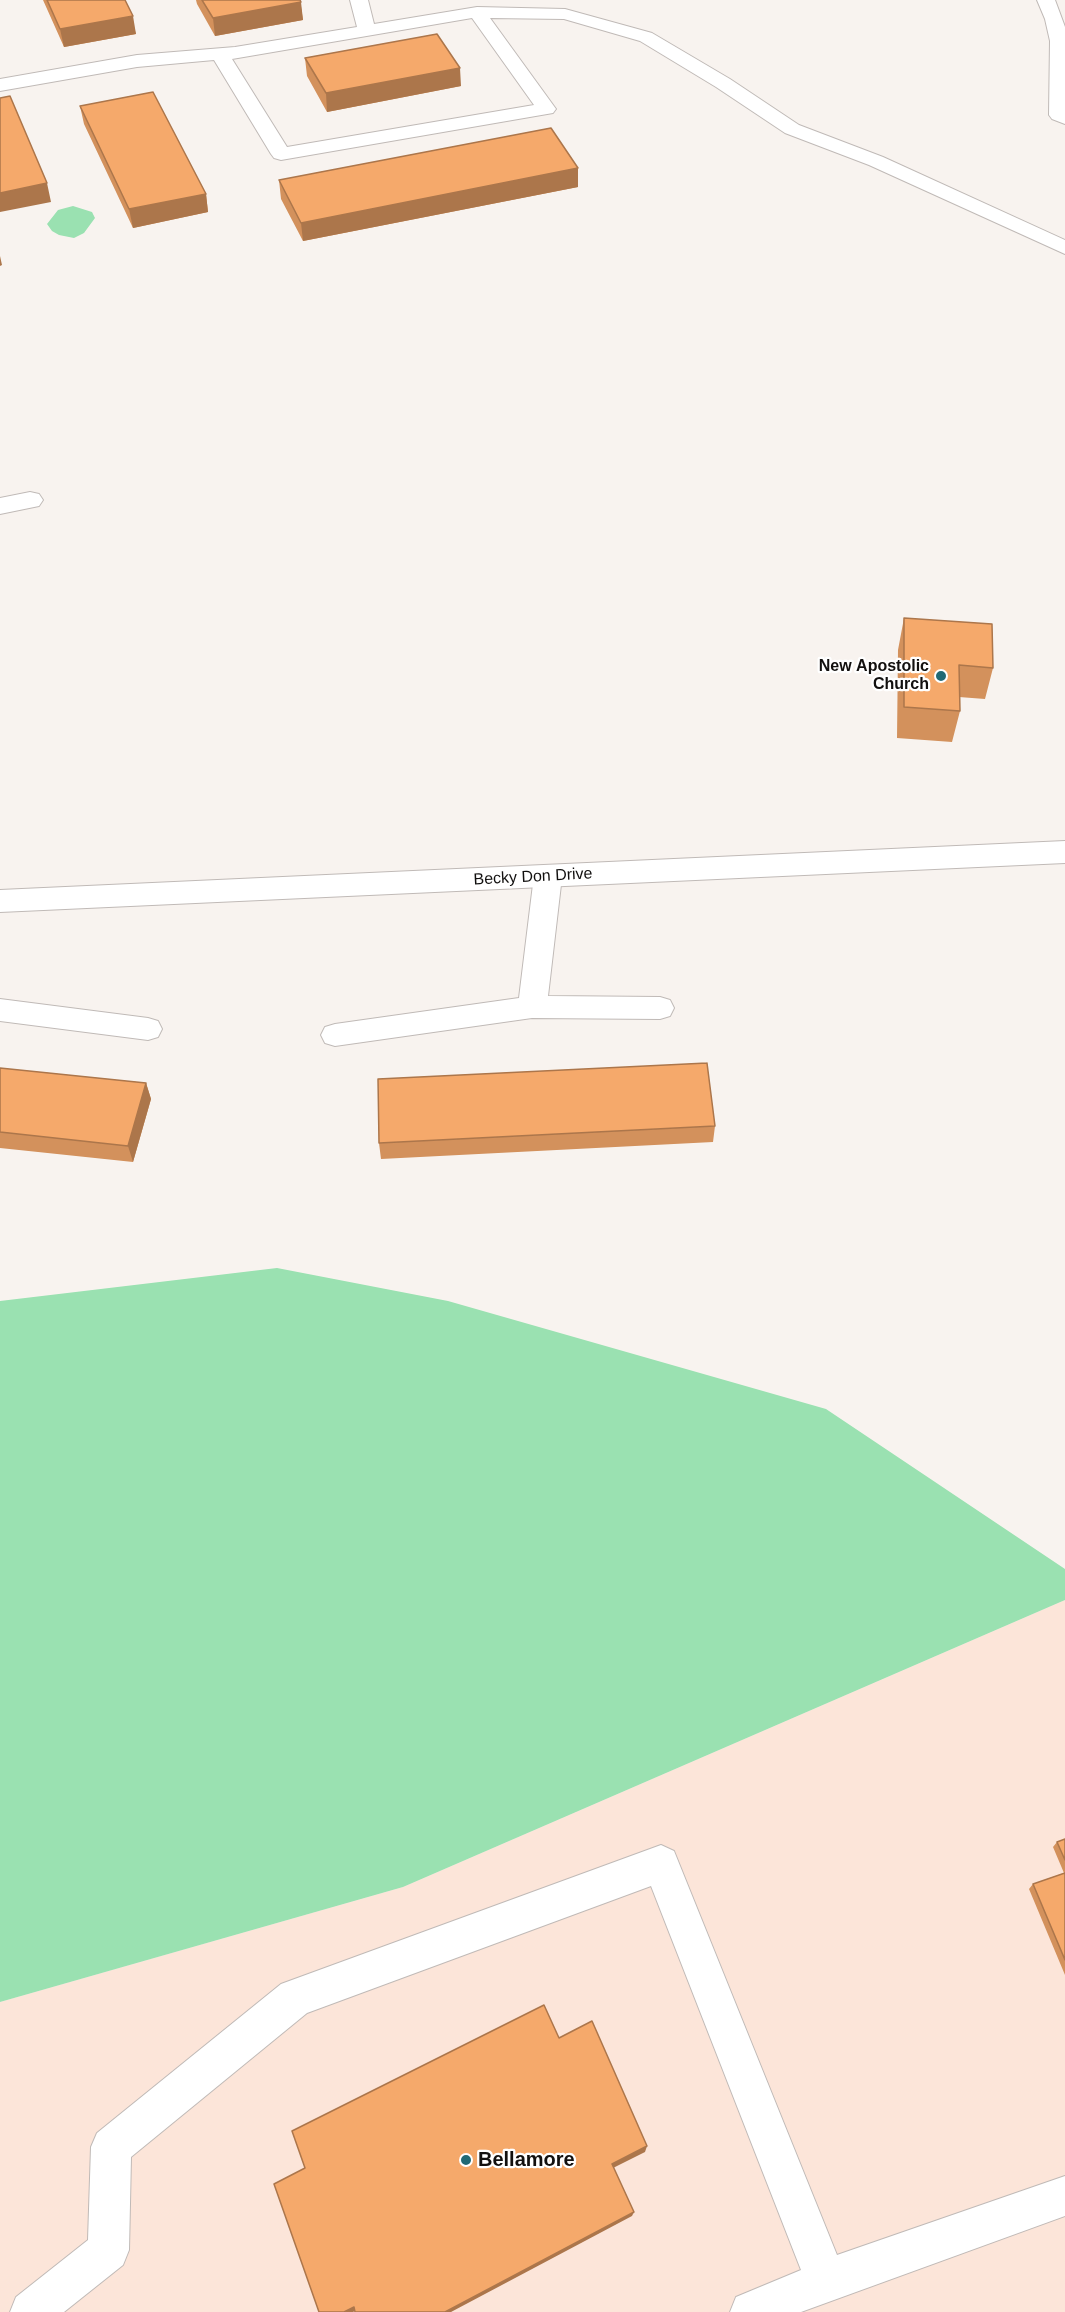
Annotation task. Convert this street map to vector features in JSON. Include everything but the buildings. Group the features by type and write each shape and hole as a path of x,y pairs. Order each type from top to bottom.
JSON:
{"street":[{"path":"0,506 30,500"},
{"name":"Becky Don Drive","path":"0,901 1065,852"}],"lane":[{"path":"359,0 367,31"},
{"path":"1046,0 1059,41 1059,115 1065,118"},
{"path":"219,54 281,154 546,109 477,12"},
{"path":"0,85 137,61 219,54 477,12 565,14 646,37 723,83 792,129 876,161 1065,248"},
{"path":"532,1007 548,876"},
{"path":"335,1035 532,1007 660,1008"},
{"path":"0,1010 148,1029"},
{"path":"31,2312 108,2250 111,2147 295,1998 661,1864 826,2280"},
{"path":"751,2312 826,2280 1065,2196"}],"shaded area":[{"path":"1065,1600 1065,2312 0,2312 0,2002 403,1887"}],"green space":[{"path":"73,206 92,212 95,218 84,233 74,238 52,231 47,224 58,210"},
{"path":"277,1268 448,1301 826,1409 1065,1569 1065,1600 403,1887 0,2002 0,1301"}],"place":[{"name":"New Apostolic Church","path":"941,676"},
{"name":"Bellamore","path":"466,2160"}]}
